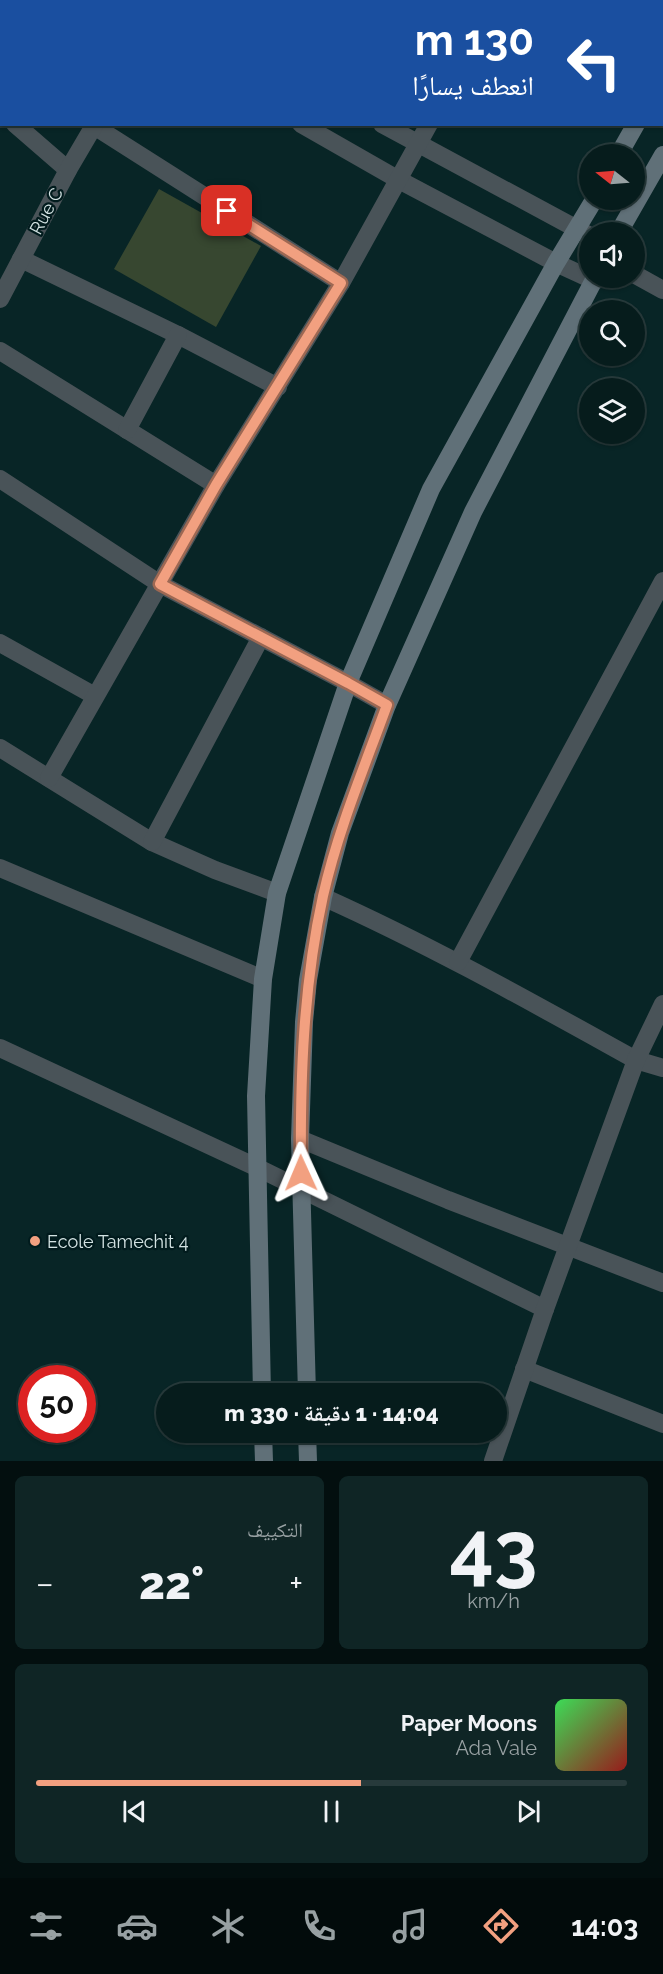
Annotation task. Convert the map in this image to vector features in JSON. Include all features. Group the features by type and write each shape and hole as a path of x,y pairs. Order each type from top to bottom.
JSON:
{"main road":[{"path":"625,144 635,126"},
{"path":"625,222 663,155"},
{"path":"262,1383 256,1096 263,979 277,893 348,683 431,489 556,263 579,238"},
{"path":"307,1383 300,1139 304,1022 308,980 323,897 340,833 387,705 473,512 594,288"},
{"path":"263,1443 264,1461"},
{"path":"307,1443 308,1461"}],"street":[{"path":"17,126 68,170"},
{"name":"Rue C","path":"0,299 93,126"},
{"path":"96,126 341,283"},
{"path":"304,126 399,180 556,263 579,271"},
{"path":"386,126 579,230"},
{"path":"49,778 216,485 341,283 428,126"},
{"path":"21,259 178,335 278,387"},
{"path":"645,280 663,290"},
{"path":"127,430 178,335"},
{"path":"0,351 216,485"},
{"path":"0,479 160,584 387,705"},
{"path":"458,962 663,581"},
{"path":"152,842 261,637"},
{"path":"0,643 95,696"},
{"path":"0,748 152,842 215,870 277,893"},
{"path":"0,868 263,979"},
{"path":"323,897 382,923 458,962 636,1060 663,1068"},
{"path":"493,1461 545,1309 636,1060 663,1004"},
{"path":"0,1048 256,1167 545,1309"},
{"path":"300,1139 568,1247 663,1282"},
{"path":"524,1369 663,1424"}],"green space":[{"path":"159,189 261,246 216,327 114,269"}],"place":[{"name":"Ecole Tamechit 4","path":"35,1241"}],"route":[{"path":"227,211 341,283 216,485 160,584 387,705 340,833 323,897 308,980 304,1022 301,1173"}]}
